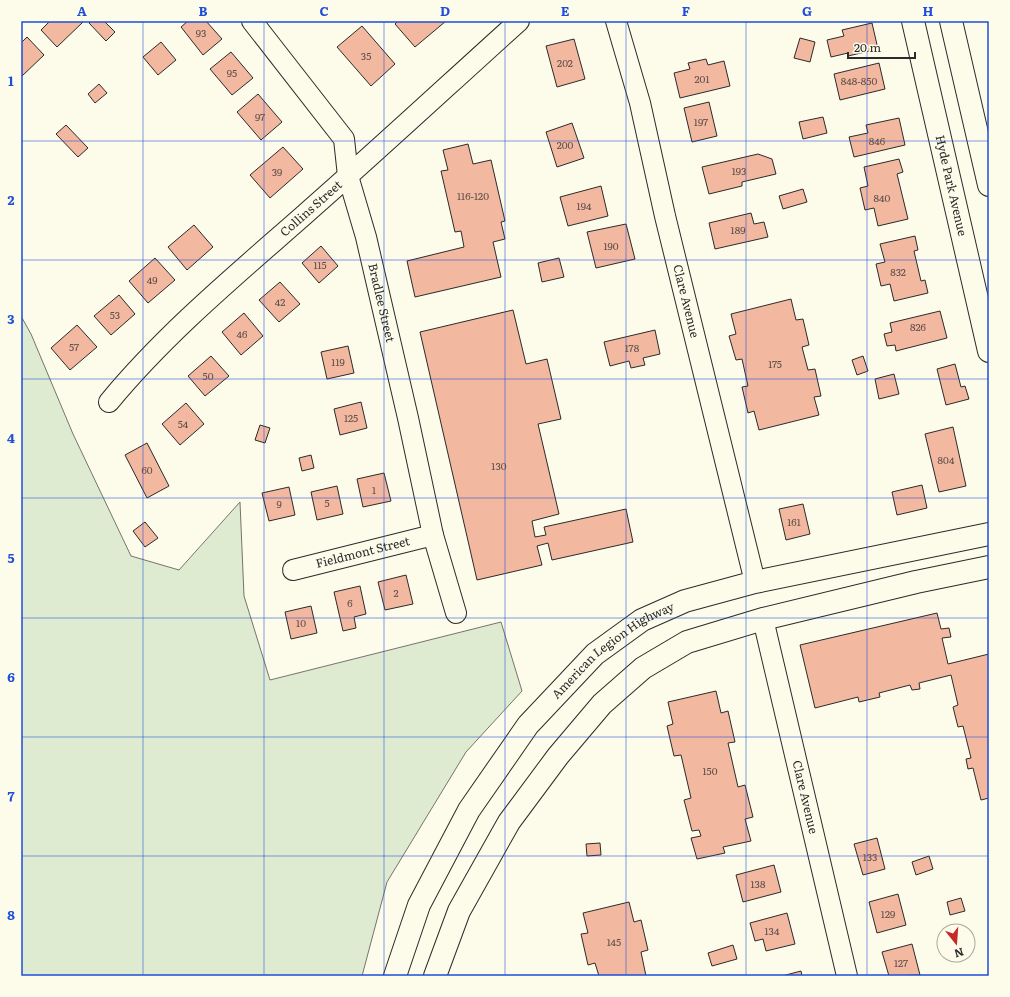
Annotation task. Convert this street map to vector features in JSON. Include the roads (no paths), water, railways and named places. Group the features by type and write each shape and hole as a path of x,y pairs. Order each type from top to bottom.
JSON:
{"main road":[{"name":"Hyde Park Avenue","path":"913,21 989,352"},
{"path":"952,21 989,185"},
{"name":"American Legion Highway","path":"395,976 419,905 469,810 528,725 595,654 642,620 686,601 755,582 989,534"},
{"path":"435,976 459,911 509,822 558,756 602,704 643,668 687,642 763,619 916,582 989,567"}],"street":[{"name":"Bradlee Street","path":"252,21 344,139 348,176 366,237 408,418 433,535 456,613"},
{"name":"Collins Street","path":"109,402 132,374 194,312 348,176 519,21"},
{"name":"Clare Avenue","path":"616,21 640,103 667,223 755,582"},
{"name":"Fieldmont Street","path":"293,570 433,535"},
{"name":"Clare Avenue","path":"763,619 847,976"}]}
